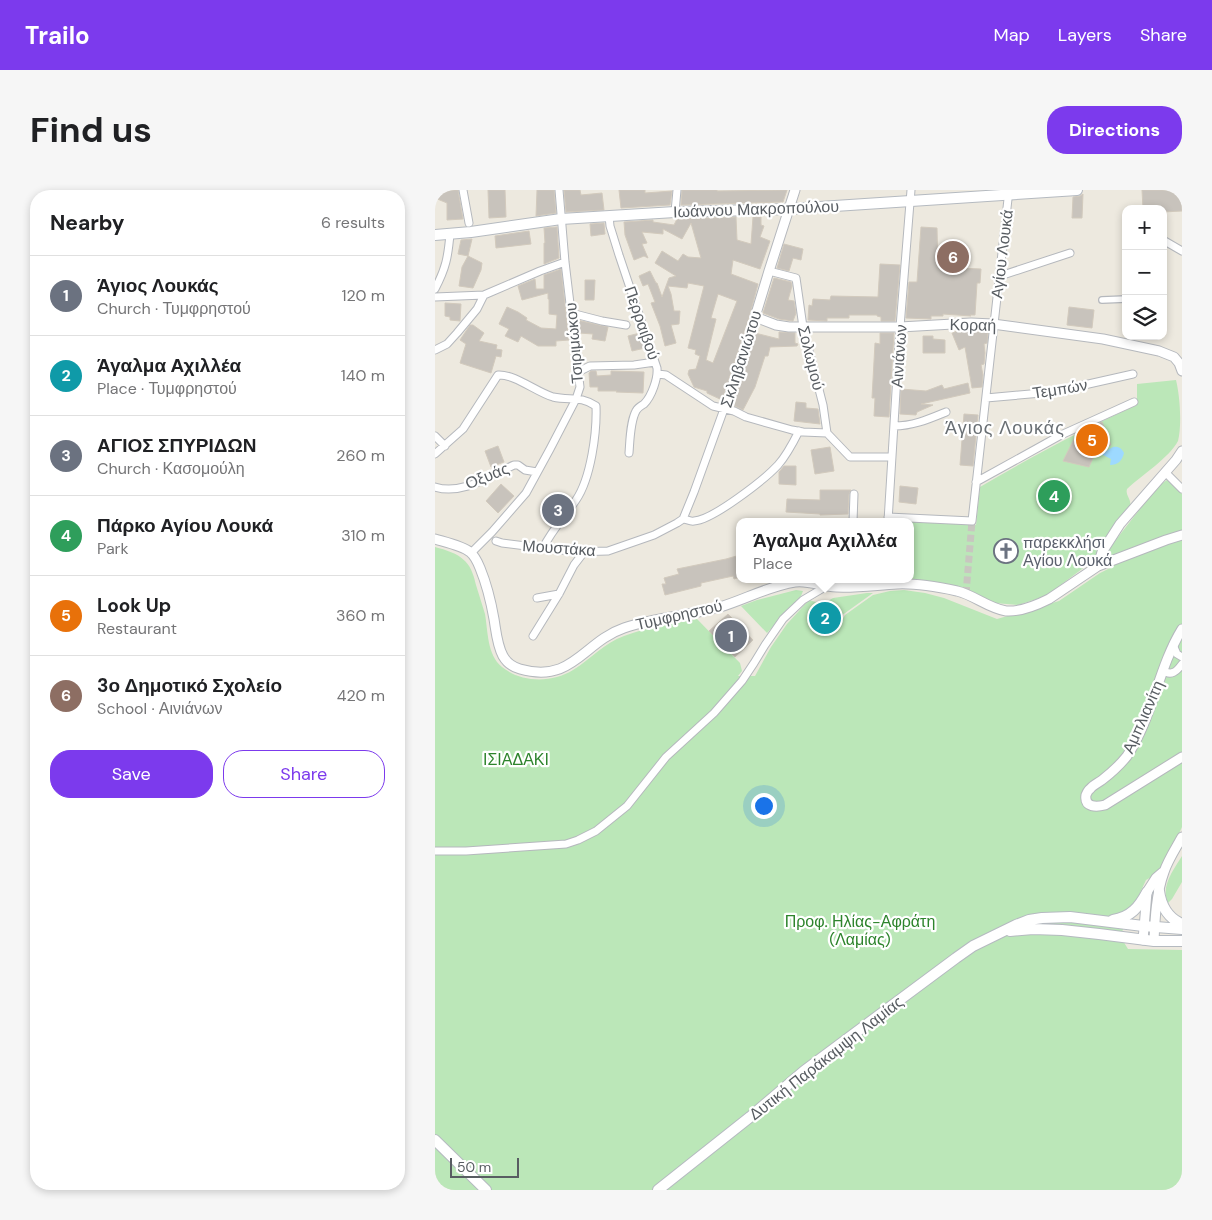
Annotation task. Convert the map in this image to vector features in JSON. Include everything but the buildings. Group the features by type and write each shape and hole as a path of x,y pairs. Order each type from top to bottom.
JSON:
{"main road":[{"name":"Ιωάννου Μακροπούλου","path":"435,235 471,232 561,219 675,212 789,209 1009,192 1077,190"},
{"path":"1159,890 1161,903 1175,920 1182,924"},
{"path":"1108,922 1124,918 1131,913 1139,906 1147,892"},
{"name":"Δυτική Παράκαμψη Λαμίας","path":"658,1190 831,1050 973,946 999,933 1022,922 1042,918 1070,917 1182,930"},
{"name":"Δυτική Παράκαμψη Λαμίας","path":"999,933 1046,929 1154,941"},
{"path":"1154,941 1182,941"},
{"path":"435,1140 486,1190"}],"street":[{"path":"463,190 469,223"},
{"name":"Τσιριμώκου","path":"471,553 526,493 576,399 580,387 565,262 559,190"},
{"path":"675,212 677,190"},
{"name":"Σκληβανιώτου","path":"680,521 694,492 724,409 795,190"},
{"name":"Αινιάνων","path":"888,518 911,190"},
{"name":"Αγίου Λουκά","path":"914,520 972,521 1009,192"},
{"name":"Περραιβού","path":"609,216 610,226 658,374 657,381 646,402 636,410 633,418 629,453"},
{"path":"435,289 447,260 450,234"},
{"path":"1167,242 1182,250"},
{"path":"1000,276 1070,253"},
{"path":"435,297 484,295 565,262"},
{"name":"Σολωμού","path":"769,270 796,278 803,327 823,405 827,433"},
{"path":"435,350 447,344 477,309 484,295"},
{"path":"1102,300 1122,299"},
{"path":"571,313 626,325"},
{"name":"Κοραή","path":"755,317 776,325 789,327 900,327 971,323 993,324 1103,339 1159,352 1174,357 1182,371"},
{"path":"578,372 590,366 634,365 655,362"},
{"path":"658,374 666,376 713,406 799,432 827,433 850,457 892,457"},
{"name":"Τεμπών","path":"986,398 1053,392 1133,374"},
{"path":"435,454 466,425 498,375 504,375 553,397 588,401 596,406 593,446 582,489 543,548"},
{"path":"976,482 1061,435 1134,402"},
{"path":"894,426 907,426 946,412"},
{"name":"Μουστάκα","path":"497,541 574,552 608,551 654,535 680,521 693,522 711,515 751,488 777,465 799,432"},
{"path":"435,436 445,446"},
{"path":"1098,566 1102,552 1120,524 1165,472 1179,460 1182,451"},
{"name":"Οξυάς","path":"435,487 443,490 471,485 514,465 525,470 537,472"},
{"path":"1165,472 1182,489"},
{"path":"853,518 854,494"},
{"path":"844,585 898,584 927,586 963,593 993,607 1013,611 1041,603 1098,566 1182,535"},
{"path":"435,539 471,553"},
{"path":"533,636 559,594 574,565 584,552"},
{"name":"Τυμφρηστού","path":"471,553 490,596 502,654 513,666 531,672 550,672 565,668 610,634 629,626 719,607 780,585 792,583"},
{"name":"Τυμφρηστού","path":"803,583 825,587 844,585"},
{"path":"435,851 466,852 566,844 596,832 627,806 666,757 695,731 742,681 783,618 803,600 825,587"},
{"path":"537,598 559,594"},
{"name":"Αμπλιανίτη","path":"1182,629 1173,645 1149,712 1132,747 1122,762 1089,789 1086,796 1087,803 1096,807 1105,805 1182,757"},
{"path":"1173,645 1177,654 1182,656"},
{"path":"1163,670 1167,673 1173,673 1182,664"},
{"path":"1154,941 1159,890 1165,870 1182,837"},
{"path":"1143,940 1147,892 1156,878 1165,870"}],"green space":[{"path":"1176,380 1180,410 1178,441 1162,460 1127,489 1130,506 1094,560 1046,596 1018,605 995,603 962,589 914,579 914,522 976,525 980,487 1057,444 1137,405 1137,384"},
{"name":"Προφ. Ηλίας-Αφράτη (Λαμίας)","path":"1167,480 1182,494 1182,827 1163,864 1158,871 1146,880 1120,936 1128,949 1182,950 1182,1190 435,1190 435,547 458,556 469,567 485,614 493,656 502,667 519,676 537,679 556,677 580,666 604,647 624,636 651,628 697,619 740,663 742,671 738,676 755,676 771,647 787,624 809,600 819,603 810,612 808,619 814,609 833,598 873,593 821,632 842,620 845,615 873,595 890,591 904,590 925,593 944,598 997,619 1059,601 1100,573 1114,566 1109,552 1111,546 1158,486"},
{"path":"796,590 803,591 801,596 767,633 741,606 757,600"},
{"path":"1182,856 1182,882 1168,903 1166,897 1167,885 1172,872"}],"water":[{"path":"1113,447 1120,448 1124,453 1119,462 1110,465 1111,459 1101,454"}],"tunnel":[{"path":"966,594 972,521"}],"place":[{"name":"3ο Δημοτικό Σχολείο","path":"953,257"},
{"name":"Look Up","path":"1092,440"},
{"name":"Πάρκο Αγίου Λουκά","path":"1054,496"},
{"name":"ΑΓΙΟΣ ΣΠΥΡΙΔΩΝ","path":"558,510"},
{"name":"παρεκκλήσι Αγίου Λουκά","path":"1006,551"},
{"name":"Άγαλμα Αχιλλέα","path":"825,618"},
{"name":"Άγιος Λουκάς","path":"731,636"}],"district":[{"name":"Άγιος Λουκάς","path":"1005,428"}],"park label":[{"name":"ΙΣΙΑΔΑΚΙ","path":"516,759"}]}
